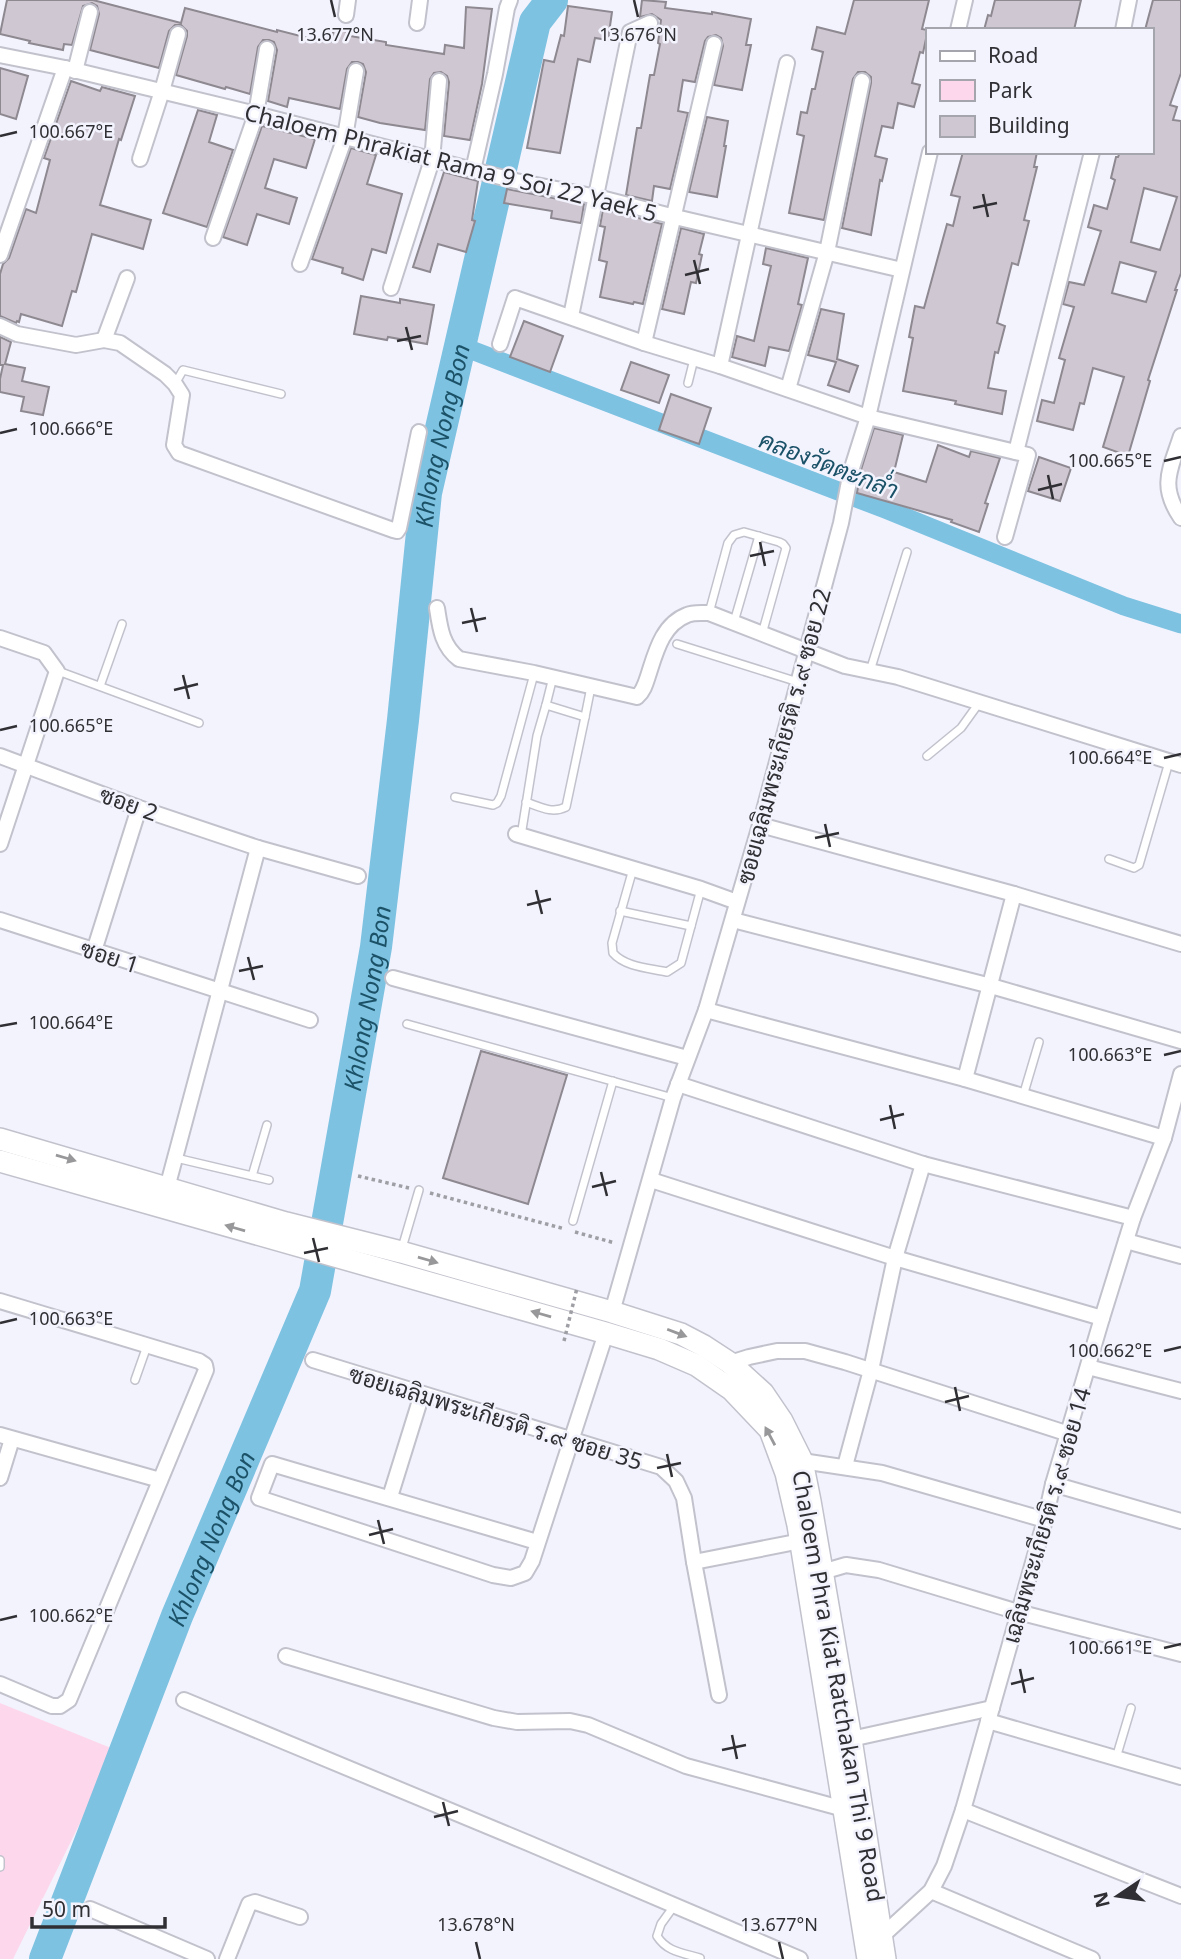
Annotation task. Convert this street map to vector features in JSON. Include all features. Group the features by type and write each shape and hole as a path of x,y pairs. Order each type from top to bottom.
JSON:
{"main road":[{"name":"Chaloem Phra Kiat Ratchakan Thi 9 Road","path":"0,1139 286,1223 338,1246 609,1322 681,1334 730,1363 763,1393 782,1420 802,1461 851,1739 885,1959"},
{"name":"Chaloem Phra Kiat Ratchakan Thi 9 Road","path":"0,1161 301,1246 338,1246 401,1252 609,1322 696,1365 732,1390 770,1430 786,1473 801,1541 868,1959"}],"street":[{"path":"346,15 348,0"},
{"path":"417,23 420,0"},
{"path":"477,171 510,0"},
{"path":"958,28 965,0"},
{"path":"1123,28 1129,0"},
{"path":"0,255 90,12"},
{"path":"571,316 630,32 650,23"},
{"path":"140,159 178,34"},
{"path":"645,343 714,44"},
{"path":"213,238 256,114 267,49"},
{"name":"Chaloem Phrakiat Rama 9 Soi 22 Yaek 5","path":"0,55 162,91 516,181 597,197 902,270"},
{"path":"720,366 787,63"},
{"path":"300,264 345,137 356,71"},
{"path":"391,288 432,160 439,80"},
{"path":"788,389 827,252 862,81"},
{"name":"ซอยเฉลิมพระเกียรติ ร.๙ ซอย 22","path":"390,1497 272,1464 259,1498 493,1574 511,1578 525,1573 532,1561 609,1322 676,1091 706,1010 760,825 841,523 851,471 868,417 930,154"},
{"path":"1016,452 1091,154"},
{"path":"104,340 127,278"},
{"path":"500,344 515,298 868,417 1028,455 1006,537"},
{"path":"0,326 17,334 76,345 104,340 120,343 175,384 181,396 174,445 176,451 397,531 419,432"},
{"path":"1181,436 1167,478 1170,502 1181,518"},
{"path":"437,608 445,644 459,659 553,677 634,697 640,696 658,646 668,629 689,614 709,613 845,666 898,677 1175,764"},
{"path":"0,638 44,653 57,671 0,844"},
{"name":"ซอย 2","path":"0,756 258,848 358,876"},
{"path":"94,951 139,807"},
{"path":"760,825 1014,894 1181,944"},
{"path":"518,835 737,902"},
{"path":"167,1188 258,848"},
{"path":"965,1079 1014,894"},
{"name":"ซอย 1","path":"0,920 310,1020"},
{"path":"733,920 991,986 1181,1041"},
{"path":"393,978 687,1058"},
{"path":"706,1010 965,1079 1164,1138"},
{"name":"เฉลิมพระเกียรติ ร.๙ ซอย 14","path":"882,1936 931,1891 944,1866 963,1810 1053,1485 1133,1218 1164,1138 1175,1125 1181,1074"},
{"path":"676,1091 923,1164 1133,1218"},
{"path":"845,1466 871,1370 895,1258 923,1164"},
{"path":"651,1180 895,1258 1102,1318"},
{"path":"1126,1241 1181,1256"},
{"path":"0,1301 200,1361 206,1370 69,1700 60,1706 52,1706 0,1684"},
{"path":"730,1363 777,1351 805,1351 1069,1434"},
{"name":"ซอยเฉลิมพระเกียรติ ร.๙ ซอย 35","path":"313,1360 661,1468 677,1481 684,1498 719,1695"},
{"path":"1088,1367 1181,1391"},
{"path":"422,1394 390,1497 537,1542"},
{"path":"0,1478 6,1437 160,1480"},
{"path":"802,1461 882,1473 1045,1520"},
{"path":"1053,1485 1181,1521"},
{"path":"694,1562 801,1541"},
{"path":"822,1572 846,1564 879,1570 1018,1612 1181,1654"},
{"path":"286,1656 495,1718 517,1721 570,1721 588,1725 686,1766 845,1809"},
{"path":"184,1700 800,1959"},
{"path":"851,1739 990,1715 1116,1759 1181,1777"},
{"path":"963,1810 1181,1896"},
{"path":"931,1891 1092,1959"},
{"path":"227,1959 249,1904 255,1902 300,1917"},
{"path":"90,1909 207,1959"}],"lane":[{"path":"688,383 694,358"},
{"path":"175,384 183,370 281,394"},
{"path":"709,613 729,539 738,532 744,532 779,541 786,548 762,634"},
{"path":"734,623 759,536"},
{"path":"870,672 907,552"},
{"path":"100,686 122,624"},
{"path":"677,644 799,682"},
{"path":"57,671 199,723"},
{"path":"455,797 493,805 497,803 534,673"},
{"path":"518,835 539,728 553,677"},
{"path":"526,802 551,811 566,807 591,687"},
{"path":"927,756 961,728 979,702"},
{"path":"545,705 585,717"},
{"path":"1109,859 1134,868 1139,865 1175,764"},
{"path":"633,869 612,943 613,953 619,960 642,967 667,972 681,963 701,889"},
{"path":"620,911 691,926"},
{"path":"407,1024 613,1082 676,1091"},
{"path":"1023,1096 1039,1042"},
{"path":"573,1221 613,1082"},
{"path":"252,1176 267,1125"},
{"path":"175,1158 270,1180"},
{"path":"401,1252 419,1190"},
{"path":"135,1380 148,1345"},
{"path":"1116,1759 1130,1708"},
{"path":"0,1860 0,1867"},
{"path":"675,1905 661,1924 657,1936 662,1945 671,1950 700,1958"}],"path":[{"path":"358,1176 631,1247"},
{"path":"564,1341 577,1288"}],"green space":[{"path":"0,1703 116,1750 13,1959 0,1959"}],"building":[{"path":"7,0 93,0 181,23 185,8 312,39 312,36 331,41 334,28 351,33 350,36 386,42 386,45 444,54 445,45 464,48 466,7 492,9 482,84 470,140 444,136 449,82 447,76 441,72 434,73 430,79 425,130 380,123 358,117 366,72 363,64 358,62 352,62 347,69 340,109 289,98 287,107 268,101 277,50 274,42 269,40 263,40 258,47 250,94 176,75 187,36 187,31 181,25 175,25 169,31 159,68 90,50 99,14 97,6 92,3 83,6 72,45 64,44 63,50 0,34"},
{"path":"642,0 666,2 665,8 751,19 746,45 751,45 742,90 714,85 723,46 721,38 716,35 705,41 695,82 683,80 678,111 688,113 670,189 654,186 652,201 626,195 637,128 641,128 650,75 654,75 660,44 661,20 652,14 640,17"},
{"path":"854,0 929,0 922,29 926,30 926,39 912,83 920,85 914,107 898,103 893,128 882,126 875,156 887,159 882,181 880,180 871,235 842,228 871,83 871,77 865,72 858,72 853,79 824,220 789,213 804,136 797,134 801,112 807,113 823,52 812,49 817,27 845,34"},
{"path":"995,0 1081,0 1074,28 985,28 988,15 991,16"},
{"path":"1153,0 1181,0 1181,73 1170,105 1177,107 1173,120 1181,121 1181,273 1128,456 1103,447 1124,377 1093,368 1084,404 1080,403 1073,430 1037,421 1042,400 1054,403 1065,360 1059,358 1074,307 1063,304 1069,282 1084,285 1101,231 1088,227 1094,205 1107,209 1115,180 1111,178 1119,154 1153,154 1153,28 1146,28","holes":["1144,188 1177,197 1160,250 1131,242","1120,262 1156,272 1146,302 1112,293"]},
{"path":"568,6 612,12 608,40 595,38 590,62 578,59 560,153 527,148 544,60 554,62 561,35 564,36"},
{"path":"0,68 28,76 16,119 0,114"},
{"path":"71,81 100,91 102,87 135,96 100,205 151,220 143,249 92,234 76,292 72,291 62,326 21,314 19,322 16,323 0,316 0,274 3,264 9,258 26,209 36,213 50,160 44,158"},
{"path":"198,110 217,115 209,142 233,150 207,227 163,213"},
{"path":"707,117 728,121 717,197 689,192"},
{"path":"262,126 315,139 306,168 274,159 265,188 297,198 289,224 257,214 247,245 223,237"},
{"path":"351,148 376,155 367,184 402,194 386,253 372,249 363,280 342,273 343,268 312,259"},
{"path":"962,154 1037,154 1034,167 1037,167 1024,220 1029,221 1018,265 1012,263 997,323 1005,326 998,353 995,352 988,388 1006,391 1002,414 955,404 956,401 903,391 913,338 909,337 915,306 924,308 947,224 953,226 960,197 951,195"},
{"path":"444,172 478,181 472,220 475,221 466,252 438,244 430,272 413,267"},
{"path":"507,189 584,204 581,223 551,218 552,211 504,203"},
{"path":"603,209 662,224 643,304 600,297 607,262 599,260 605,227 600,226"},
{"path":"681,228 704,234 696,283 691,282 684,314 662,309"},
{"path":"766,248 808,258 798,304 802,305 789,351 769,347 765,366 732,357 737,336 754,341 771,266 763,264"},
{"path":"361,296 400,303 400,299 434,305 427,344 354,334"},
{"path":"821,309 844,314 837,359 858,366 849,392 828,385 836,362 808,355"},
{"path":"524,321 563,336 550,372 510,357"},
{"path":"0,337 11,342 5,364 25,368 22,381 49,387 43,415 21,411 24,397 0,392 3,365 0,365"},
{"path":"631,362 669,375 659,403 621,390"},
{"path":"671,394 711,408 699,444 659,430"},
{"path":"874,428 903,435 894,472 926,482 938,445 969,457 971,451 1000,458 985,503 988,504 979,532 951,522 952,520 857,493 860,473"},
{"path":"1039,457 1071,468 1060,501 1028,491"},
{"path":"481,1051 567,1075 528,1204 443,1178"}],"waterway":[{"name":"Khlong Nong Bon","path":"45,1959 177,1616 315,1291 376,947 426,493 535,22 552,0"},
{"name":"คลองวัดตะกล่ำ","path":"461,346 885,509 1124,606 1181,624"}]}
